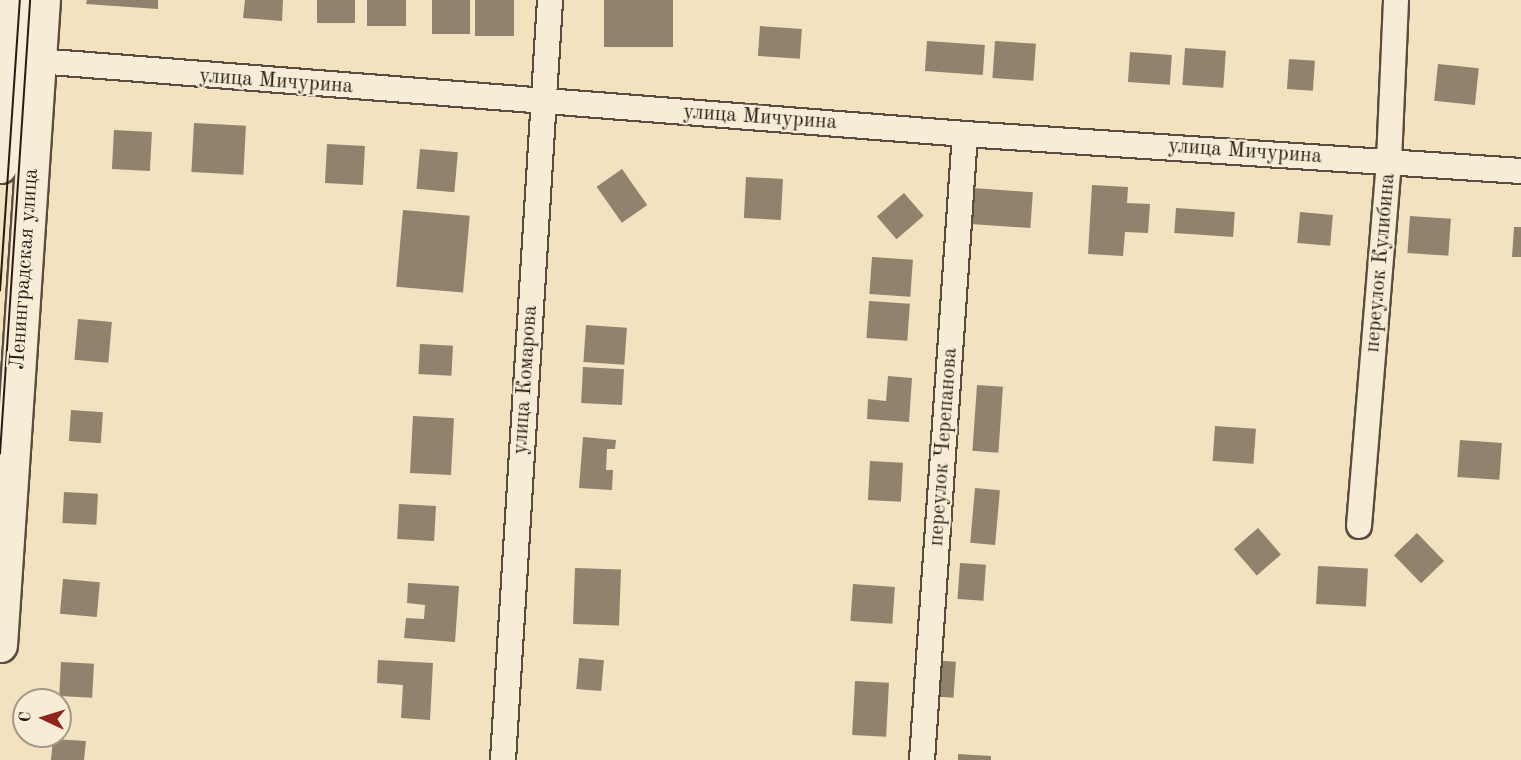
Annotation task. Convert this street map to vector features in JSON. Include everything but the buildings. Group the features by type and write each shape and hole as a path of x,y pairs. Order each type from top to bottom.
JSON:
{"main road":[{"name":"Ленинградская улица","path":"0,166 3,59 11,0"},
{"name":"Ленинградская улица","path":"0,645 43,0"}],"street":[{"name":"улица Комарова","path":"503,760 550,0"},
{"name":"переулок Кулибина","path":"1359,526 1389,161 1396,0"},
{"name":"улица Мичурина","path":"3,59 965,134 1521,171"},
{"name":"переулок Черепанова","path":"922,760 965,134"}],"tram line":[{"path":"0,291 20,0"},
{"path":"0,454 30,0"}]}
